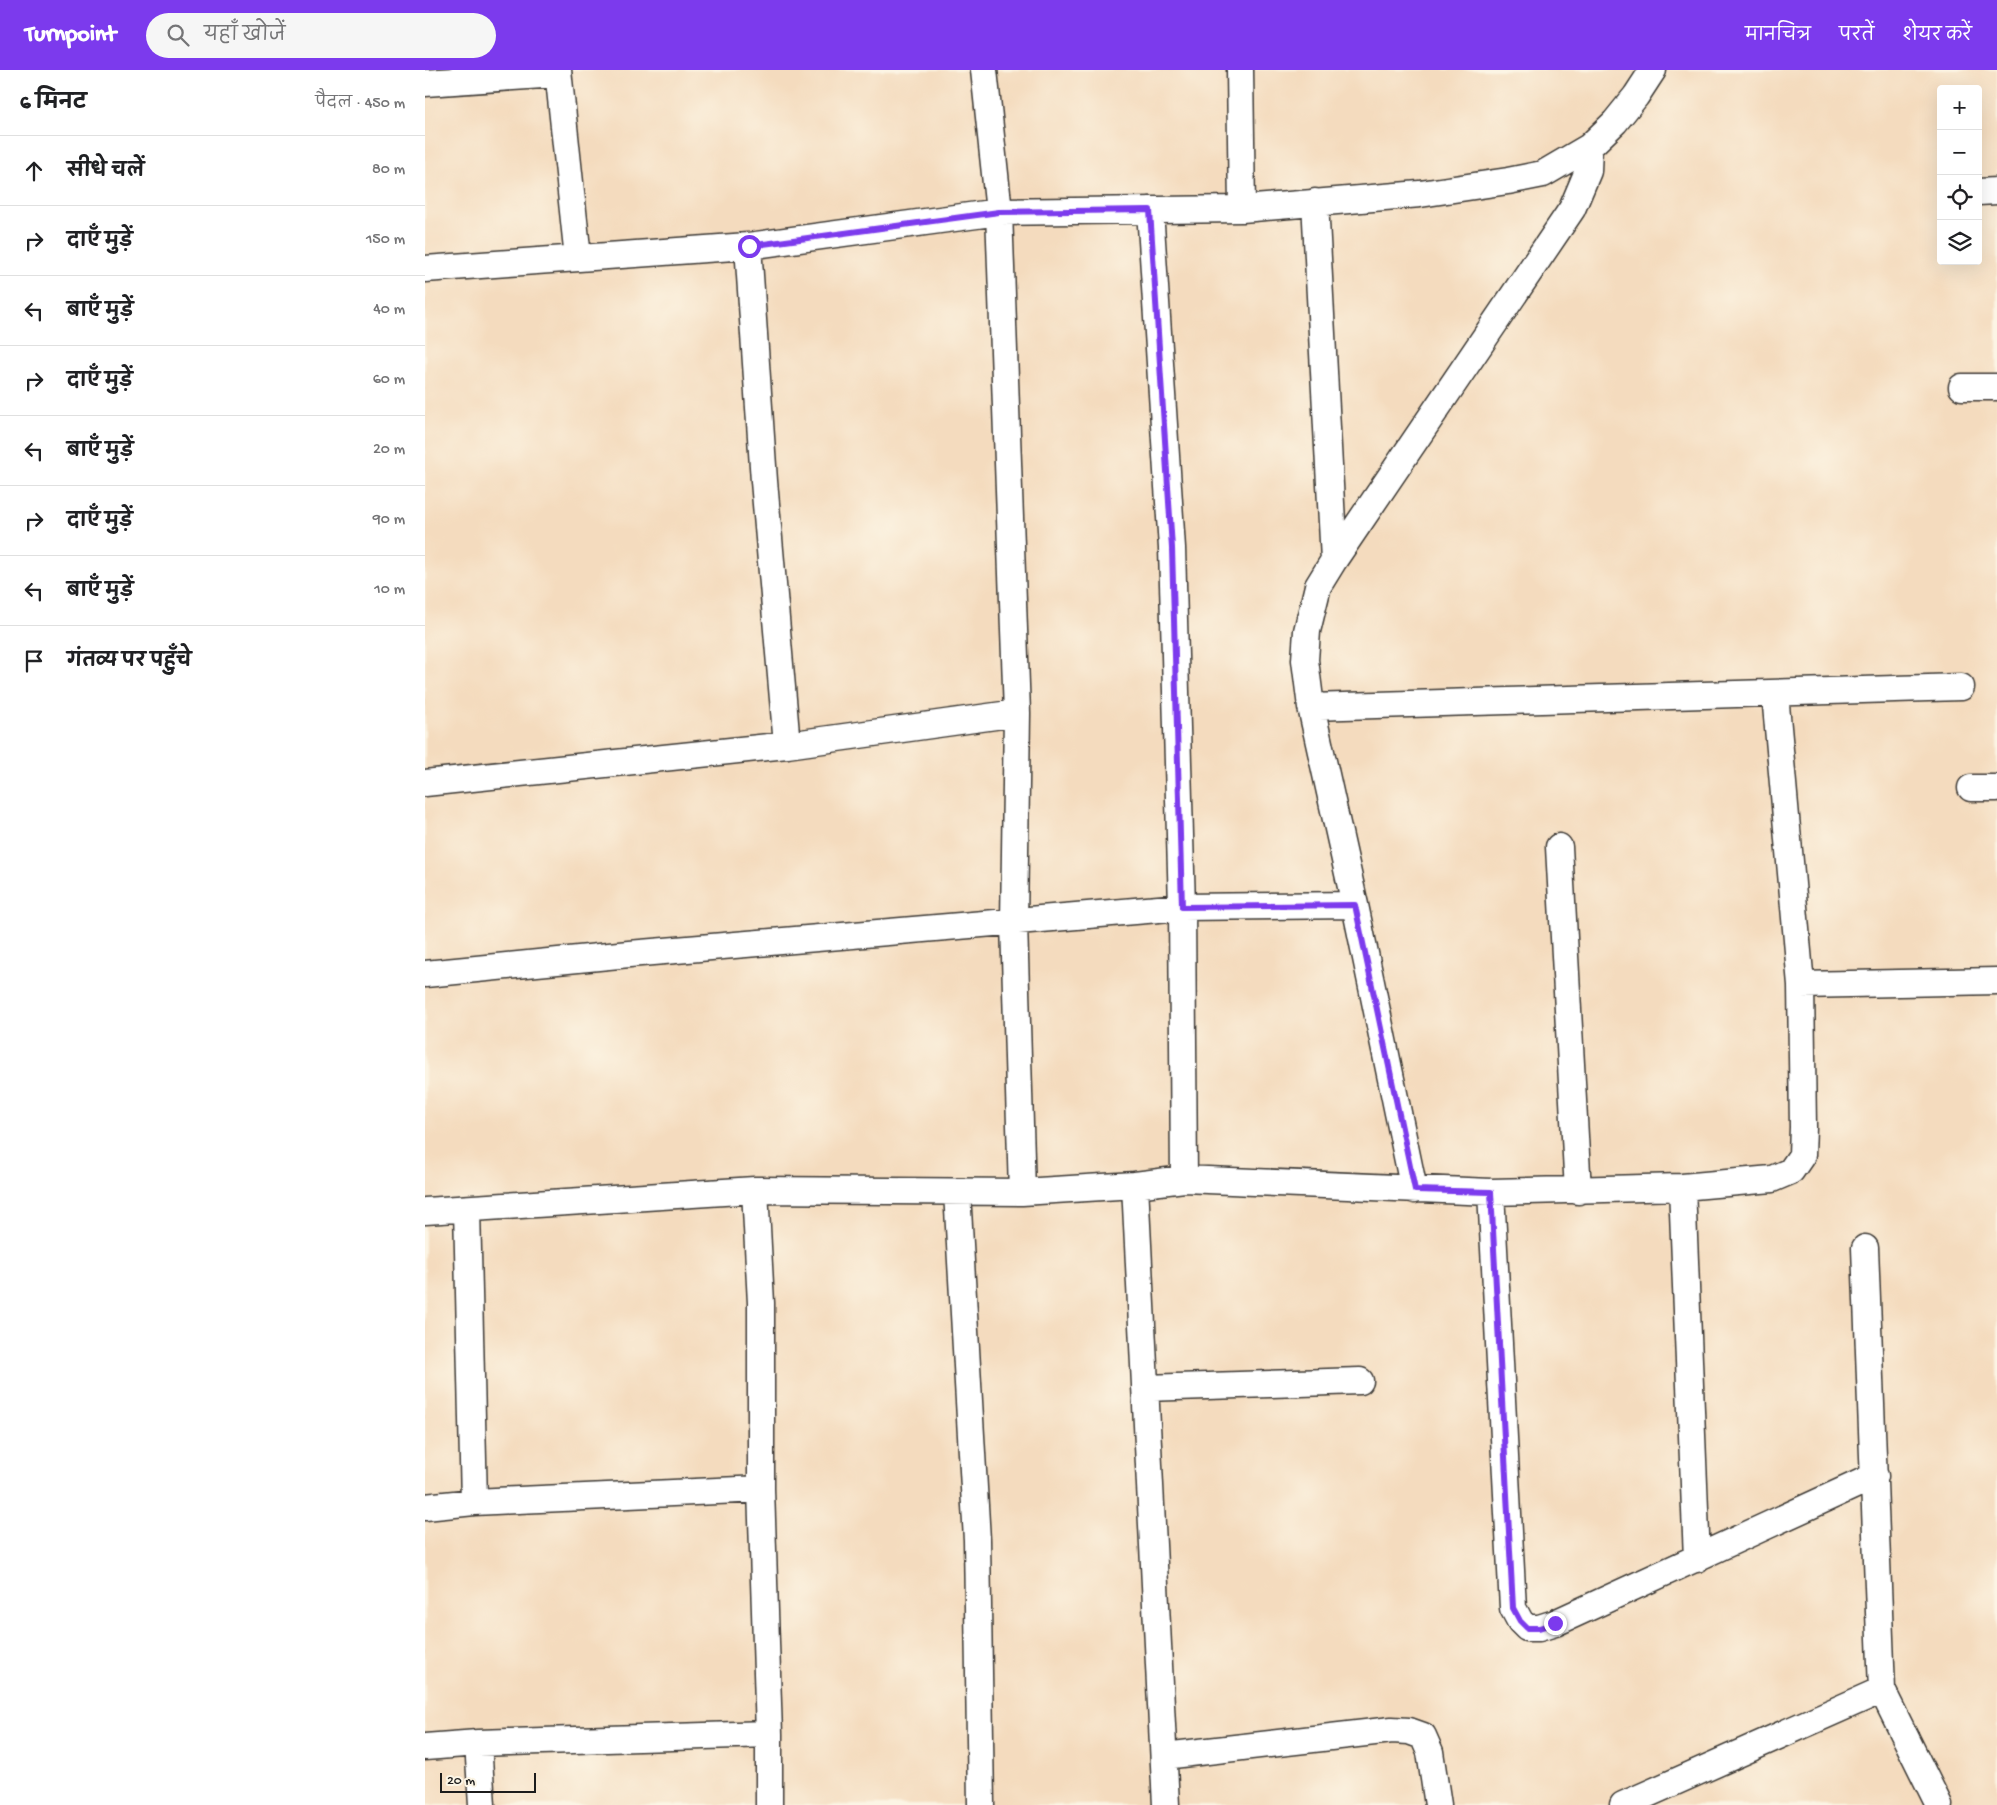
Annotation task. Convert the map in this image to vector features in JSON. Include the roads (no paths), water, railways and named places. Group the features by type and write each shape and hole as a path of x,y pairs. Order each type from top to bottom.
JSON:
{"street":[{"path":"984,70 999,212 1017,713 1014,923 1022,1192"},
{"path":"1240,70 1242,209"},
{"path":"425,269 749,246 999,212 1242,209 1420,194 1508,181 1543,174 1589,147 1615,122 1636,96 1653,70"},
{"path":"425,83 558,72 578,258"},
{"path":"1415,1190 1311,708 1305,660 1307,632 1318,586 1334,560 1572,209 1588,171 1589,147"},
{"path":"1982,192 1997,191"},
{"path":"1315,202 1334,560"},
{"path":"1150,210 1172,548 1182,907 1183,1179"},
{"path":"749,246 764,481 787,745"},
{"path":"1962,387 1997,387"},
{"path":"1311,708 1961,687"},
{"path":"425,1211 755,1190 1022,1192 1135,1185 1183,1179 1415,1190 1491,1192 1578,1191 1682,1187 1772,1179 1791,1172 1802,1155 1801,984 1775,694"},
{"path":"425,783 787,745 1017,713"},
{"path":"1971,788 1997,788"},
{"path":"1559,847 1578,1191"},
{"path":"425,974 639,953 1014,923 1182,907 1355,905"},
{"path":"1801,984 1997,982"},
{"path":"1135,1185 1166,1805"},
{"path":"1682,1187 1697,1559"},
{"path":"755,1190 761,1303 761,1489 769,1734 769,1805"},
{"path":"957,1192 977,1540 981,1805"},
{"path":"1491,1192 1513,1608 1520,1621 1527,1628 1539,1628 1555,1623 1875,1476"},
{"path":"467,1208 474,1502"},
{"path":"1865,1248 1882,1690 1939,1805"},
{"path":"1145,1388 1360,1381"},
{"path":"425,1508 474,1502 761,1489"},
{"path":"1623,1805 1882,1690"},
{"path":"1164,1756 1392,1730 1409,1731 1423,1736 1430,1752 1438,1805"},
{"path":"425,1746 769,1734"},
{"path":"478,1743 482,1805"}]}
